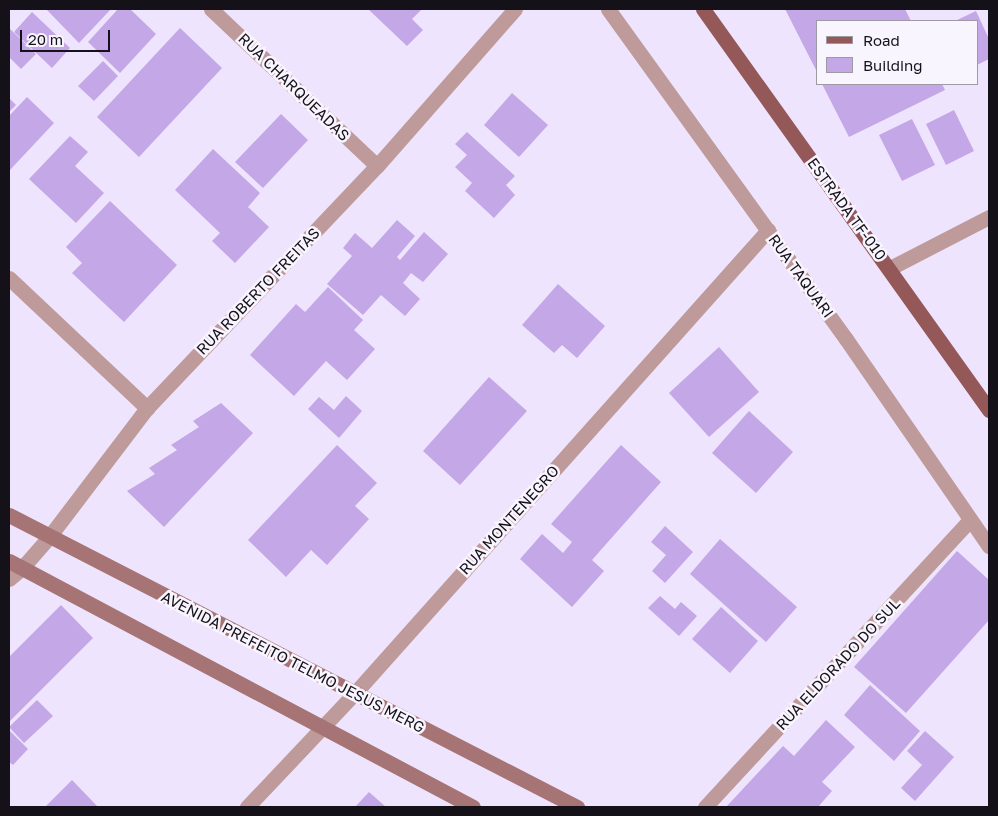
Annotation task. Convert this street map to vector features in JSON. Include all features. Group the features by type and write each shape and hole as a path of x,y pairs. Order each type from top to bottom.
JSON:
{"main road":[{"name":"ESTRADA TF-010","path":"703,9 890,268 989,410"},
{"name":"AVENIDA PREFEITO TELMO JESUS MERG","path":"9,515 577,807"},
{"path":"9,561 473,807"}],"street":[{"name":"RUA CHARQUEADAS","path":"212,9 377,166"},
{"name":"RUA ROBERTO FREITAS","path":"9,579 22,568 49,537 147,408 377,166 515,9"},
{"name":"RUA TAQUARI","path":"608,9 768,230 989,546"},
{"path":"890,268 989,217"},
{"name":"RUA MONTENEGRO","path":"247,807 354,694 768,230"},
{"path":"9,278 147,408"},
{"name":"RUA ELDORADO DO SUL","path":"705,807 970,520"}],"building":[{"path":"46,9 111,9 79,43"},
{"path":"118,9 130,9 156,34 120,73 88,42"},
{"path":"368,9 422,9 412,19 423,30 407,46"},
{"path":"785,9 905,9 910,20 816,20 816,70"},
{"path":"976,11 989,39 989,59 978,64 978,20 957,20"},
{"path":"32,12 70,48 52,68 14,32"},
{"path":"9,28 36,54 21,69 9,57"},
{"path":"180,28 222,68 139,157 97,117"},
{"path":"103,61 118,76 94,101 78,86"},
{"path":"823,85 942,85 945,90 849,137"},
{"path":"512,93 548,125 519,157 484,125"},
{"path":"27,97 54,123 9,171 9,116"},
{"path":"9,98 16,105 9,112"},
{"path":"954,110 974,151 946,165 926,124"},
{"path":"281,114 308,140 263,188 235,162"},
{"path":"912,119 935,165 902,181 879,135"},
{"path":"467,132 515,176 506,185 515,195 494,218 465,191 472,183 455,167 467,155 455,144"},
{"path":"70,136 88,152 75,166 104,193 76,223 29,179"},
{"path":"213,149 260,193 248,207 269,227 235,263 212,241 220,233 175,190"},
{"path":"110,201 177,265 124,322 72,273 82,263 66,247"},
{"path":"397,220 415,236 397,257 400,260 424,232 448,254 423,282 411,273 403,283 420,299 405,316 381,295 363,315 327,284 352,256 343,248 355,233 372,248"},
{"path":"558,284 605,326 577,358 562,345 554,353 522,325"},
{"path":"328,287 363,320 354,330 375,349 347,380 326,361 294,396 250,355 296,304 305,312"},
{"path":"719,347 759,392 709,437 669,393"},
{"path":"489,377 527,411 460,485 423,451"},
{"path":"346,396 362,411 339,438 308,409 319,397 334,410"},
{"path":"221,403 253,433 164,527 127,491 155,474 149,468 177,450 171,445 199,427 193,421"},
{"path":"749,411 793,452 756,493 712,453"},
{"path":"337,445 377,483 355,506 369,519 327,565 311,550 286,577 248,540"},
{"path":"621,445 661,482 592,560 604,571 572,607 520,559 542,534 563,553 572,542 551,524"},
{"path":"665,526 693,552 665,583 652,571 666,555 651,542"},
{"path":"720,539 797,607 766,642 690,574"},
{"path":"957,551 989,580 989,620 906,713 854,667"},
{"path":"660,596 675,609 681,602 697,616 679,636 648,608"},
{"path":"61,605 93,638 9,722 9,657"},
{"path":"721,607 758,641 730,673 692,639"},
{"path":"870,685 920,731 894,761 844,715"},
{"path":"37,700 53,716 24,743 9,727"},
{"path":"826,720 855,747 822,782 832,791 818,807 727,806 783,746 794,756"},
{"path":"9,730 28,749 13,765 9,762"},
{"path":"925,731 954,757 915,801 901,788 922,765 907,751"},
{"path":"72,780 98,807 45,807"},
{"path":"369,792 386,807 355,807"}]}
